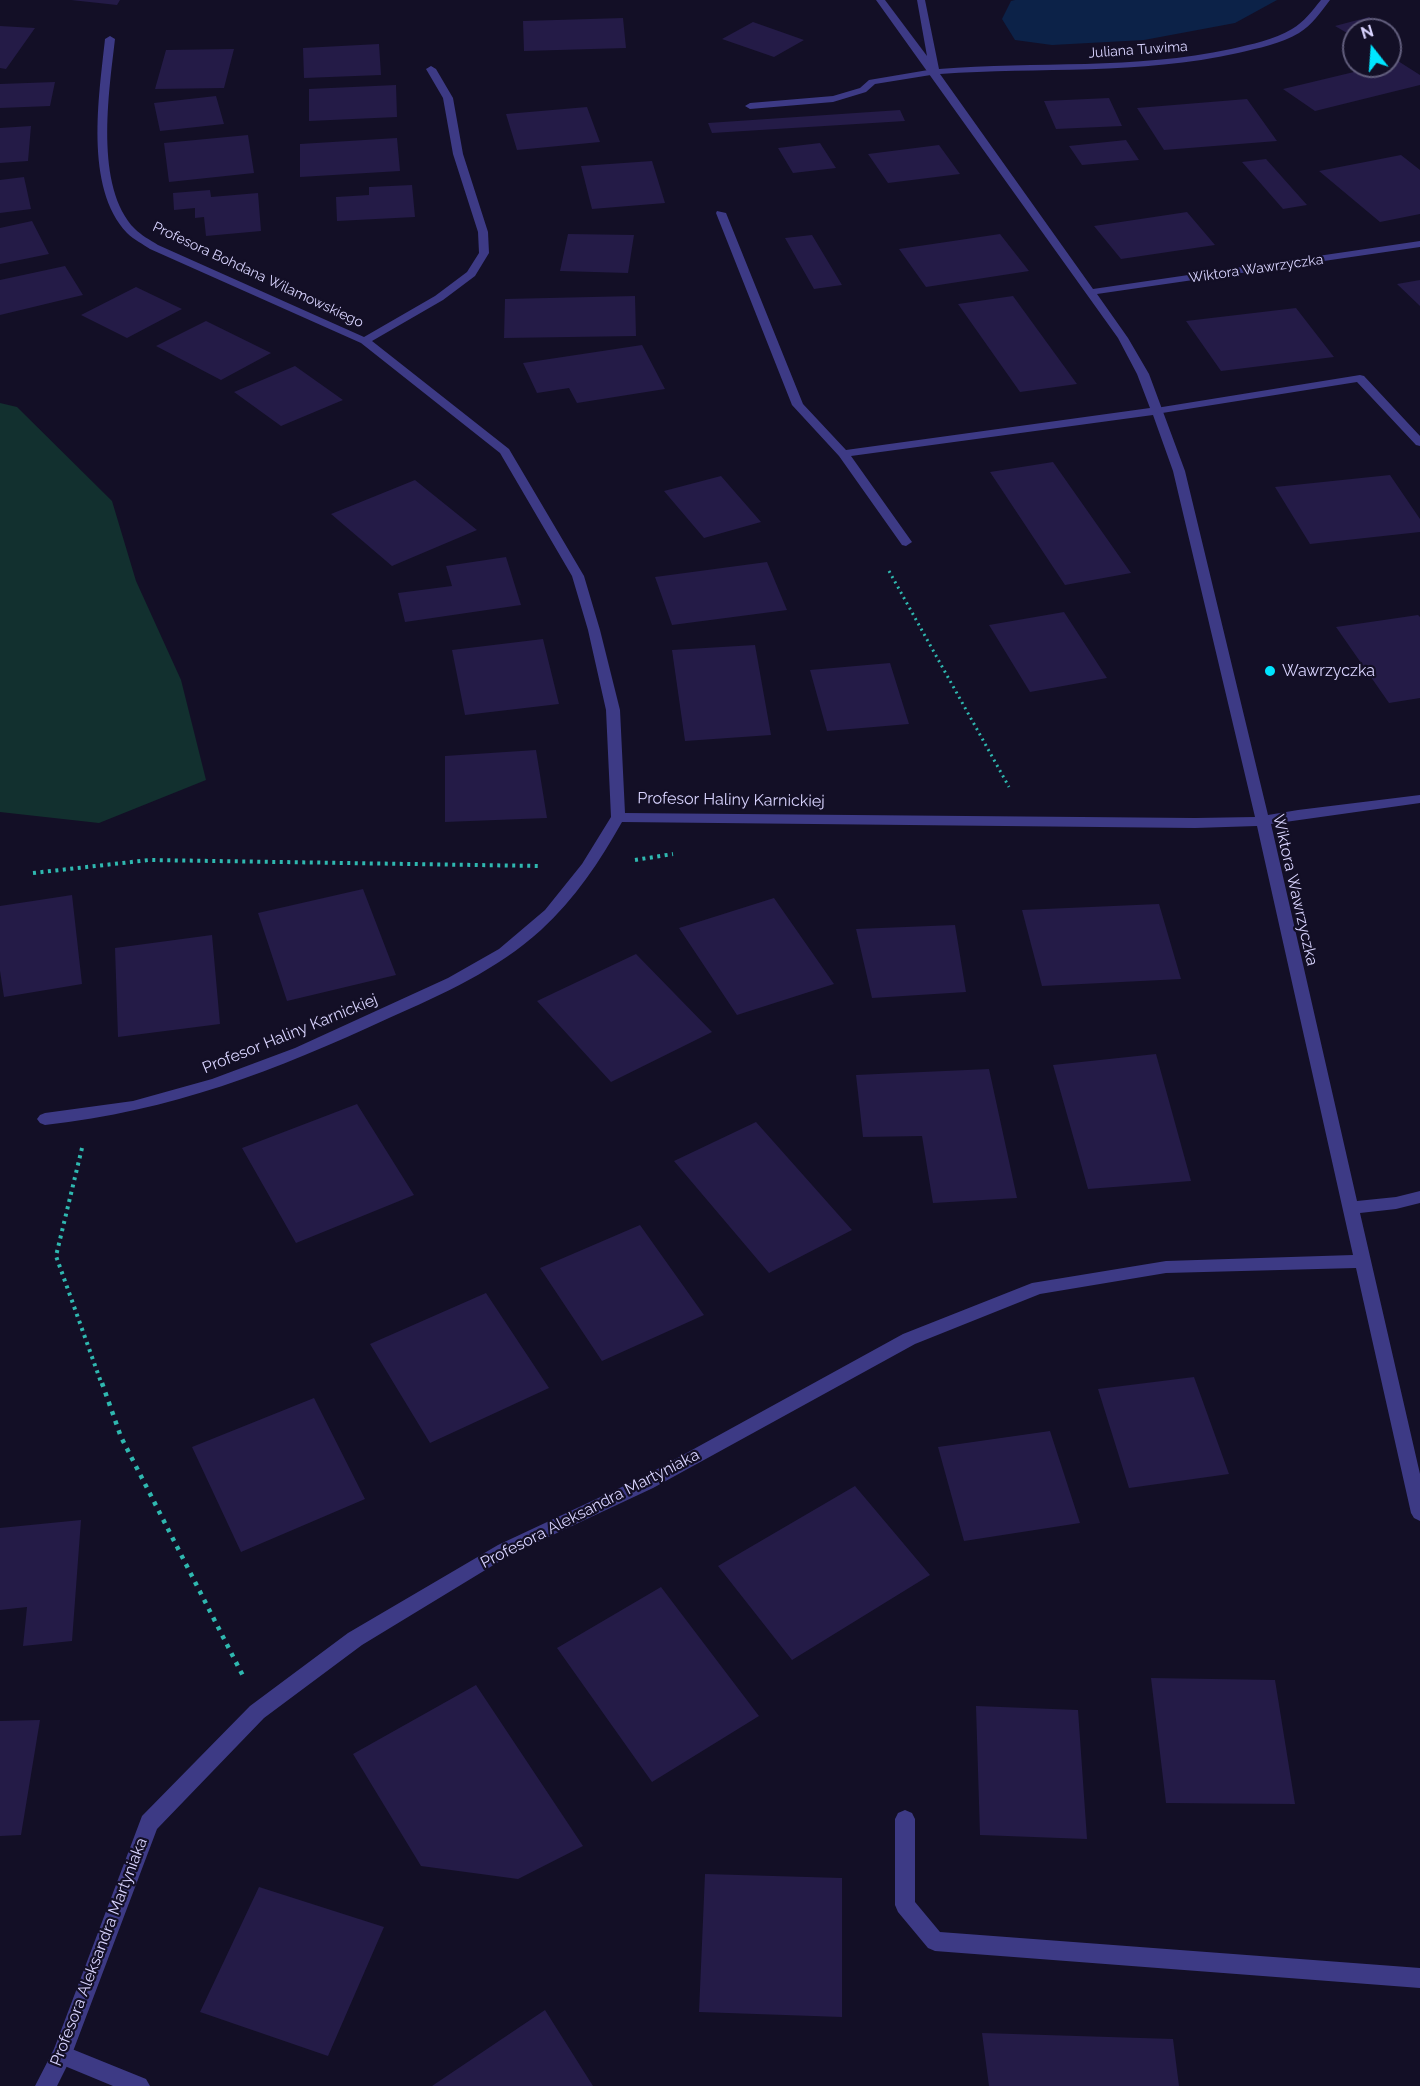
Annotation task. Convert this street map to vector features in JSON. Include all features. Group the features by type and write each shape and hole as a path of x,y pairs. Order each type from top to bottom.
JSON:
{"street":[{"name":"Wiktora Wawrzyczka","path":"880,0 934,72 1123,338 1143,374 1179,471 1263,821 1420,1513"},
{"name":"Wiktora Wawrzyczka","path":"921,0 934,72"},
{"name":"Juliana Tuwima","path":"750,106 839,98 865,91 872,82 934,72 964,69 1103,67 1178,62 1230,53 1278,40 1301,27 1326,0"},
{"name":"Profesora Bohdana Wilamowskiego","path":"110,39 102,122 104,153 116,209 131,231 154,247 365,341 505,451 578,576 614,710 618,817"},
{"path":"365,341 439,298 471,274 484,253 483,232 458,154 448,98 431,69"},
{"path":"720,213 798,405 843,454 906,542"},
{"name":"Wiktora Wawrzyczka","path":"1091,292 1420,244"},
{"path":"843,454 1156,411 1360,378 1420,443"},
{"name":"Profesor Haliny Karnickiej","path":"45,1119 92,1116 142,1106 199,1090 329,1040 472,974 522,939 564,898 588,867 618,817 1195,823 1263,821 1298,814 1420,799"},
{"path":"1352,1208 1396,1203 1420,1197"},
{"name":"Profesora Aleksandra Martyniaka","path":"46,2086 62,2055 149,1823 257,1712 356,1639 504,1550 647,1483 909,1339 1038,1288 1166,1267 1364,1261"},
{"path":"905,1819 905,1905 935,1941 1420,1978"},
{"path":"62,2055 139,2086"}],"path":[{"path":"906,542 887,566 1009,787"},
{"path":"33,873 149,860 588,867"},
{"path":"92,1116 75,1174 56,1256 121,1437 240,1668 257,1712"}],"green space":[{"path":"0,403 17,407 112,501 136,581 181,680 206,780 99,823 0,812"}],"water":[{"path":"1277,0 1235,23 1144,40 1052,45 1015,40 1002,19 1011,1"}],"building":[{"path":"71,0 120,0 117,5"},
{"path":"623,18 626,48 524,51 523,21"},
{"path":"753,22 804,40 774,57 722,39"},
{"path":"0,26 35,28 6,69 0,68"},
{"path":"379,44 381,75 304,78 303,48"},
{"path":"234,49 224,88 155,89 166,50"},
{"path":"1402,64 1420,75 1420,85 1315,111 1283,89 1342,75 1342,78 1402,78"},
{"path":"55,82 50,106 0,108 0,84"},
{"path":"396,85 397,117 309,121 309,89"},
{"path":"216,96 224,124 160,131 154,103"},
{"path":"1109,98 1122,126 1056,129 1044,101"},
{"path":"1247,99 1277,141 1164,150 1137,108"},
{"path":"587,107 600,142 517,150 506,114"},
{"path":"900,110 905,121 712,133 708,123"},
{"path":"31,126 28,161 0,163 0,128"},
{"path":"248,135 254,173 169,182 164,143"},
{"path":"397,138 400,171 300,177 300,144"},
{"path":"1126,140 1139,160 1082,165 1069,146"},
{"path":"820,143 836,168 793,173 778,148"},
{"path":"939,145 960,174 888,183 868,154"},
{"path":"1401,155 1420,170 1420,214 1380,222 1319,171"},
{"path":"1266,159 1307,205 1283,209 1242,162"},
{"path":"652,161 665,203 592,209 581,166"},
{"path":"24,177 31,209 0,213 0,180"},
{"path":"412,185 415,217 337,221 336,197 369,195 369,187"},
{"path":"210,190 211,197 258,193 261,231 206,236 204,217 195,218 195,208 174,210 173,193"},
{"path":"1187,212 1215,245 1121,259 1094,226"},
{"path":"32,221 49,254 0,264 0,228"},
{"path":"568,234 634,235 628,273 560,271"},
{"path":"1000,234 1029,271 926,287 899,249"},
{"path":"812,235 842,285 814,289 785,238"},
{"path":"65,266 83,295 0,315 0,280"},
{"path":"1420,280 1420,306 1397,284"},
{"path":"136,287 182,309 127,338 81,315"},
{"path":"635,296 636,336 504,338 505,299"},
{"path":"1013,296 1077,384 1020,392 958,304"},
{"path":"1296,308 1334,357 1221,371 1186,321"},
{"path":"206,321 271,353 221,380 156,346"},
{"path":"642,345 665,389 577,403 569,388 537,393 523,363"},
{"path":"295,366 343,400 281,426 234,392"},
{"path":"1053,462 1131,573 1065,585 990,472"},
{"path":"1390,475 1420,519 1420,532 1310,544 1275,487"},
{"path":"721,476 761,522 704,538 664,491"},
{"path":"415,480 477,530 392,566 331,514"},
{"path":"506,557 521,605 405,622 398,593 452,586 446,566"},
{"path":"767,562 787,610 672,625 655,577"},
{"path":"1064,612 1107,678 1030,692 989,625"},
{"path":"1418,615 1420,617 1420,698 1389,703 1336,627"},
{"path":"543,639 559,704 465,715 452,650"},
{"path":"755,645 771,735 685,741 672,650"},
{"path":"890,663 909,724 827,731 810,670"},
{"path":"536,750 547,818 445,822 445,756"},
{"path":"363,889 396,975 287,1001 258,913"},
{"path":"72,895 82,984 4,997 0,971 0,906"},
{"path":"774,898 834,984 737,1015 679,928"},
{"path":"1159,904 1181,979 1042,986 1022,910"},
{"path":"955,925 966,992 872,998 856,929"},
{"path":"212,935 220,1024 118,1037 115,948"},
{"path":"636,954 712,1032 611,1082 537,1001"},
{"path":"1156,1054 1191,1181 1088,1189 1053,1065"},
{"path":"989,1069 1017,1198 933,1203 922,1136 863,1137 856,1075"},
{"path":"357,1104 414,1195 296,1243 242,1148"},
{"path":"756,1122 852,1230 769,1273 674,1161"},
{"path":"640,1225 704,1315 602,1361 540,1268"},
{"path":"486,1293 549,1388 430,1443 370,1344"},
{"path":"1194,1377 1229,1474 1129,1488 1098,1389"},
{"path":"314,1398 365,1499 241,1552 192,1447"},
{"path":"1050,1431 1080,1523 964,1541 938,1447"},
{"path":"855,1486 930,1575 792,1660 718,1566"},
{"path":"81,1520 72,1641 23,1646 27,1607 0,1610 0,1528"},
{"path":"661,1587 759,1716 652,1782 557,1648"},
{"path":"1151,1678 1275,1680 1295,1804 1166,1803"},
{"path":"476,1685 583,1846 518,1879 421,1866 353,1754"},
{"path":"976,1706 1078,1710 1087,1839 980,1835"},
{"path":"40,1720 21,1835 0,1836 0,1721"},
{"path":"705,1874 842,1878 842,2017 699,2012"},
{"path":"259,1887 384,1927 328,2056 200,2012"},
{"path":"545,2010 593,2086 432,2086"},
{"path":"982,2033 1173,2039 1179,2086 989,2086"}],"place":[{"name":"Wawrzyczka","path":"1270,671"}]}
